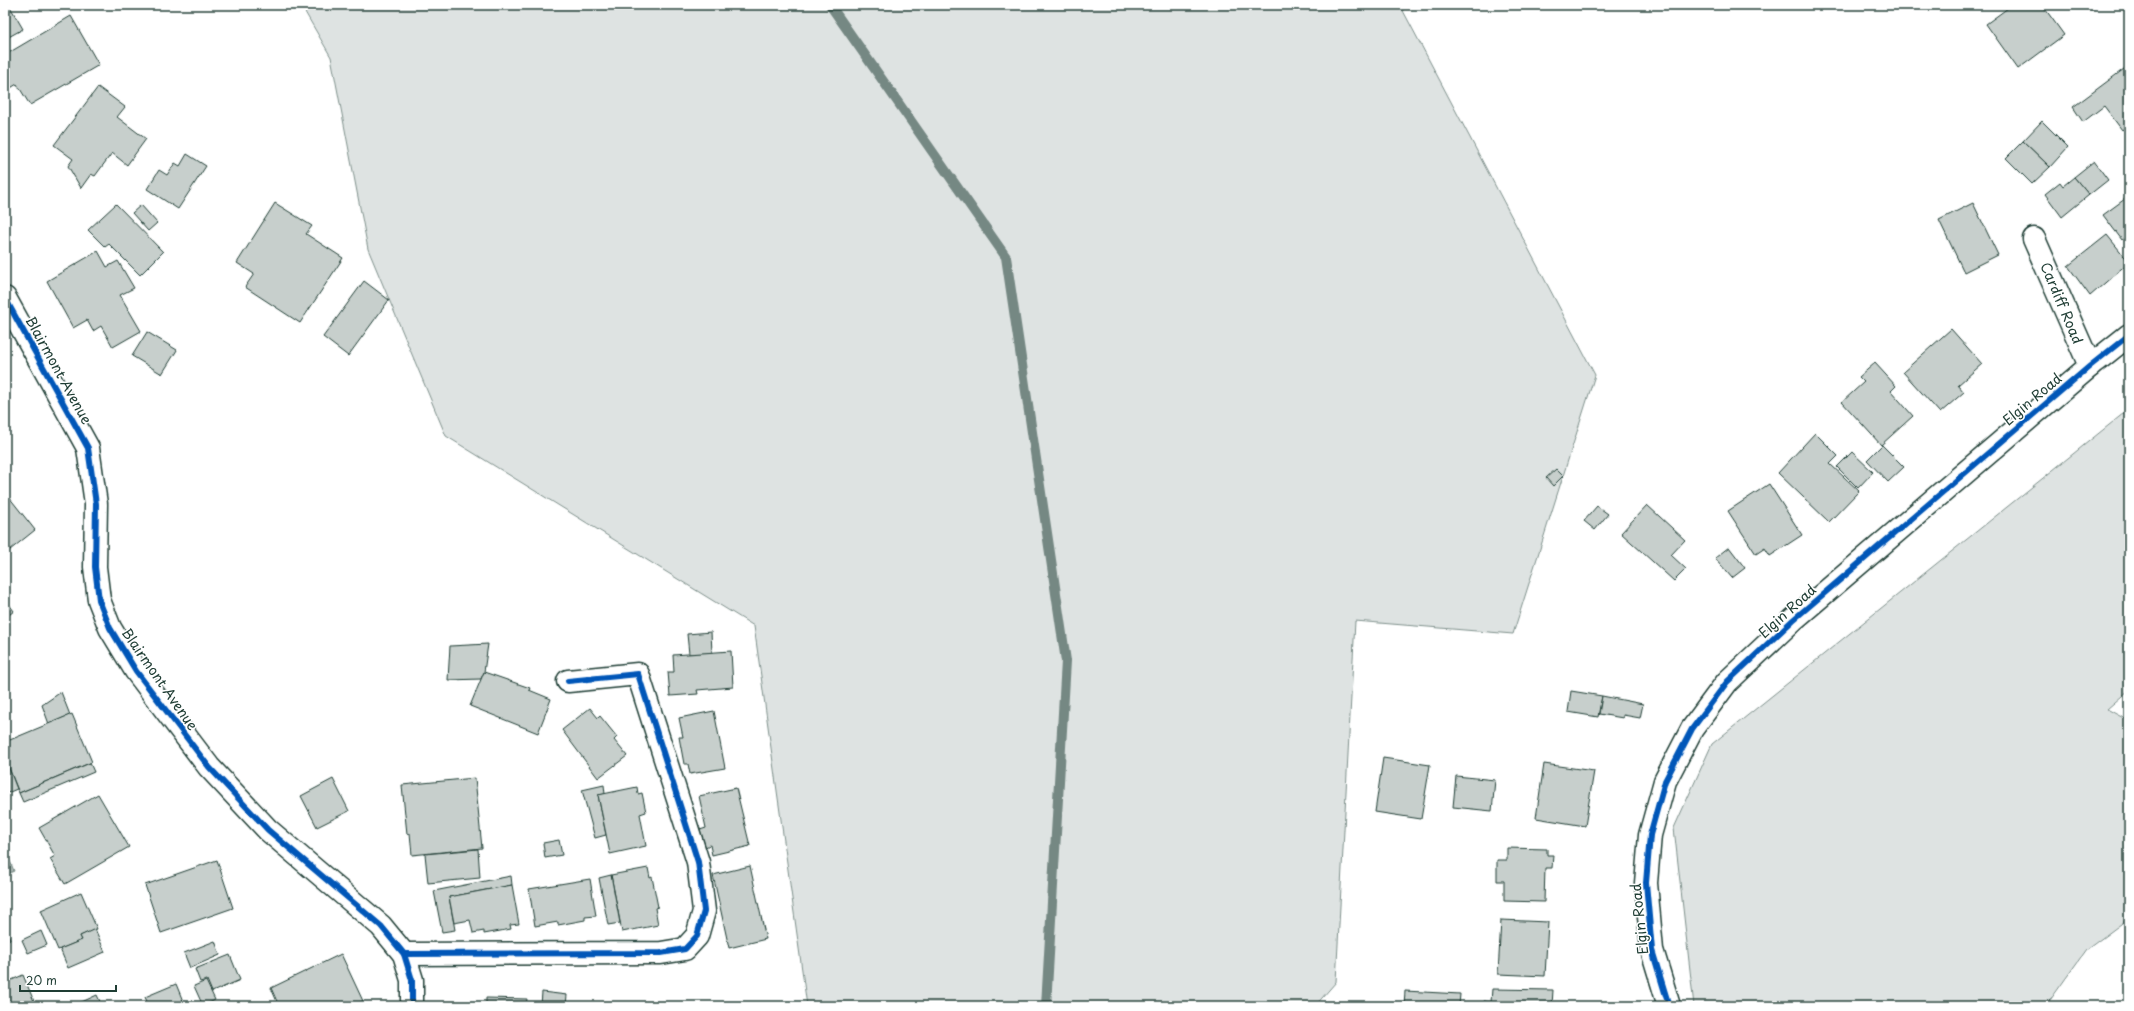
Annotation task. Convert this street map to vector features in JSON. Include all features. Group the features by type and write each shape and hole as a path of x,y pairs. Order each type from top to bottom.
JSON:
{"street":[{"name":"Cardiff Road","path":"2034,239 2090,366"},
{"name":"Blairmont Avenue","path":"5,298 88,448 96,504 95,566 99,600 110,628 145,683 209,766 268,830 381,926 404,954 412,980 412,1006"},
{"name":"Elgin Road","path":"1669,1006 1652,950 1646,883 1650,836 1665,780 1692,729 1728,682 1793,620 2090,366 2129,335"},
{"path":"404,954 661,953 685,949 697,936 704,911 698,862 638,674 568,681"}],"shaded area":[{"path":"301,5 1400,5 1595,375 1513,634 1355,621 1336,982 1315,1006 807,1006 754,626 446,436 368,249 331,57"},
{"path":"2129,409 2129,690 2107,709 2129,721 2129,918 2086,950 2046,1006 1694,1006 1674,828 1712,744"},
{"path":"5,856 8,856 14,871 5,875"}],"building":[{"path":"5,5 9,5 23,29 5,39"},
{"path":"2012,5 2045,5 2043,6 2064,35 2018,69 1986,24"},
{"path":"2087,5 2099,5 2091,10"},
{"path":"71,16 99,65 30,105 17,84 9,89 5,82 5,55"},
{"path":"2128,66 2129,125 2122,130 2104,106 2083,122 2073,107"},
{"path":"98,87 125,107 117,117 146,139 127,165 112,153 95,176 91,174 81,188 68,166 73,159 54,145"},
{"path":"2042,121 2068,147 2050,167 2023,141"},
{"path":"2023,141 2050,167 2032,184 2006,158"},
{"path":"187,154 206,166 178,209 147,189 159,170 167,175 175,163 180,166"},
{"path":"2094,161 2108,180 2089,195 2074,177"},
{"path":"2074,177 2089,195 2062,217 2045,194 2060,182 2063,186"},
{"path":"2129,196 2129,237 2127,235 2122,240 2103,215"},
{"path":"275,203 312,226 306,234 343,258 300,323 245,287 254,274 237,263"},
{"path":"1973,203 1998,255 1964,272 1939,220"},
{"path":"116,204 163,252 140,275 109,244 105,247 88,230"},
{"path":"141,205 157,223 148,231 132,213"},
{"path":"2107,235 2129,262 2090,296 2068,266"},
{"path":"98,251 107,267 118,261 134,288 120,295 141,331 113,347 101,326 93,331 87,320 73,328 47,281"},
{"path":"364,281 389,300 348,356 323,337"},
{"path":"1951,329 1982,364 1958,385 1964,392 1940,413 1903,372"},
{"path":"147,332 177,350 162,374 132,356"},
{"path":"1875,363 1896,386 1891,391 1913,416 1881,445 1842,402 1864,382 1859,377"},
{"path":"1815,433 1838,456 1830,464 1859,491 1829,522 1778,473"},
{"path":"1882,445 1904,467 1888,482 1867,460"},
{"path":"1852,452 1873,472 1858,488 1837,467"},
{"path":"1556,469 1563,476 1553,486 1546,478"},
{"path":"1769,484 1802,535 1770,556 1765,548 1756,554 1728,511"},
{"path":"5,492 35,530 5,554"},
{"path":"1647,505 1685,540 1671,555 1686,569 1674,581 1621,533"},
{"path":"1597,506 1608,514 1595,530 1584,521"},
{"path":"1729,547 1745,568 1732,578 1715,558"},
{"path":"5,599 14,611 5,618"},
{"path":"711,632 712,653 689,654 687,634"},
{"path":"488,644 484,672 481,679 448,680 450,646"},
{"path":"731,651 733,687 697,690 698,694 670,696 668,672 674,672 673,655"},
{"path":"484,672 530,688 529,690 551,699 538,733 470,706"},
{"path":"1571,691 1602,696 1598,717 1568,712"},
{"path":"61,692 70,715 49,724 42,705"},
{"path":"1602,696 1643,704 1640,718 1623,715 1623,718 1599,714"},
{"path":"590,708 598,718 600,716 617,737 614,740 627,756 598,778 562,730"},
{"path":"714,711 725,768 690,774 688,764 684,764 679,737 683,737 679,718"},
{"path":"72,714 92,762 19,793 5,758 5,742"},
{"path":"5,758 17,789 5,794"},
{"path":"1383,758 1430,765 1421,819 1375,812"},
{"path":"90,763 94,772 23,802 19,793"},
{"path":"1544,764 1594,771 1585,826 1536,818"},
{"path":"1456,776 1495,780 1492,811 1453,807"},
{"path":"475,778 482,848 412,855 410,833 407,834 402,785"},
{"path":"333,779 349,811 317,827 301,796"},
{"path":"604,785 605,794 598,795 606,835 595,838 582,790"},
{"path":"637,787 638,794 642,793 646,812 640,814 646,846 610,854 598,795"},
{"path":"736,788 750,846 712,855 710,845 705,847 700,830 706,828 699,796"},
{"path":"98,794 129,847 65,884 50,859 55,856 39,828"},
{"path":"559,840 562,855 545,858 543,843"},
{"path":"1507,848 1547,849 1547,855 1553,855 1552,868 1545,868 1544,902 1504,901 1504,881 1497,881 1497,860 1507,860"},
{"path":"478,849 480,878 428,883 425,854"},
{"path":"217,860 233,908 161,933 145,885"},
{"path":"750,866 766,939 729,948 713,875"},
{"path":"648,868 650,878 652,877 658,907 655,908 658,925 622,932 611,875"},
{"path":"611,875 620,923 608,925 599,878"},
{"path":"511,876 512,885 449,897 455,930 442,932 434,891"},
{"path":"590,879 596,916 585,917 585,920 558,925 558,922 535,926 529,889"},
{"path":"512,885 519,924 510,925 511,929 484,934 484,931 473,933 470,920 454,923 449,897"},
{"path":"81,892 97,929 80,936 82,940 58,950 41,910"},
{"path":"1501,920 1548,922 1545,976 1498,974"},
{"path":"5,924 10,939 5,941"},
{"path":"95,929 105,952 68,968 60,949 82,940 80,936"},
{"path":"41,931 47,945 28,953 22,940"},
{"path":"215,941 220,955 190,968 184,953"},
{"path":"341,954 363,1001 353,1006 279,1006 271,988"},
{"path":"230,955 240,980 212,992 207,980 200,982 195,969"},
{"path":"23,975 36,1006 5,1006 5,983"},
{"path":"206,981 215,1000 203,1006 194,986"},
{"path":"176,984 185,1006 149,1006 145,997"},
{"path":"1492,989 1553,990 1552,1006 1484,1006 1484,1001 1491,1002"},
{"path":"1405,991 1460,994 1459,1006 1404,1006"},
{"path":"542,992 567,995 566,1006 541,1006"},
{"path":"97,995 102,1006 73,1006"},
{"path":"486,998 527,999 526,1006 486,1006"},
{"path":"453,1004 472,1005 453,1006"}],"waterway":[{"path":"830,5 1006,257 1066,661 1046,1006"}],"cycle path":[{"path":"5,298 88,448 96,504 95,567 99,600 110,628 136,671 209,767 268,830 381,926 404,954 412,980 412,1006"},
{"path":"1669,1006 1652,950 1646,883 1650,835 1665,781 1692,729 1727,682 1793,620 2090,366 2129,335"},
{"path":"404,954 661,953 685,949 697,936 704,911 698,862 638,674 568,681"}]}
